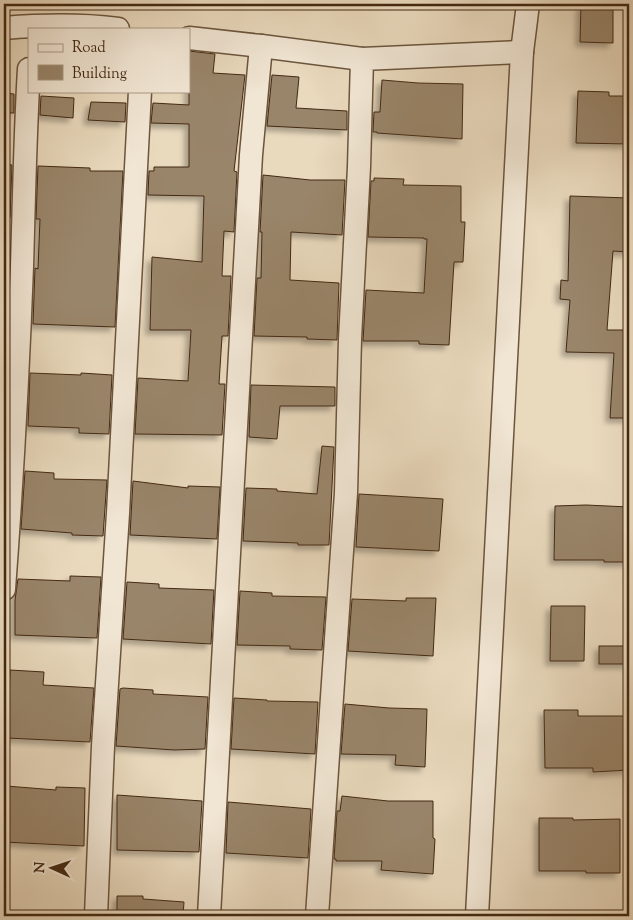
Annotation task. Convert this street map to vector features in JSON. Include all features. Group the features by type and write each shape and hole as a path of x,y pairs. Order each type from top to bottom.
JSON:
{"street":[{"path":"477,916 522,52 528,4"},
{"path":"4,28 96,26 111,28"},
{"path":"190,38 362,59 522,52"},
{"path":"209,916 250,155 260,46"},
{"path":"317,916 346,493 350,339 359,167 362,59"},
{"path":"4,589 14,456 22,265 24,142 28,84"},
{"path":"96,916 102,746 118,513 140,92"}],"building":[{"path":"581,4 613,4 613,43 580,42"},
{"path":"190,51 215,54 213,73 245,75 234,171 237,172 234,232 224,231 222,276 231,276 228,336 222,336 219,384 225,384 222,435 135,434 138,378 188,381 191,330 150,330 152,257 202,262 204,196 148,195 149,171 154,171 154,167 189,167 189,124 151,123 153,103 189,105"},
{"path":"272,75 299,77 296,108 347,111 347,130 267,126"},
{"path":"382,80 463,84 462,139 373,132 374,112 380,112"},
{"path":"578,91 609,92 609,96 629,96 629,144 576,143"},
{"path":"4,93 14,94 14,113 4,113"},
{"path":"41,96 74,98 73,118 40,115"},
{"path":"91,102 126,103 125,122 88,120"},
{"path":"4,164 12,165 10,218 4,218"},
{"path":"38,166 90,168 90,171 123,171 115,327 33,324 35,268 38,269 40,219 36,219"},
{"path":"263,175 310,180 345,180 342,235 291,232 290,280 339,283 337,340 307,339 307,337 254,336 257,278 261,278 262,232 260,232"},
{"path":"374,178 404,179 403,185 461,186 461,222 465,222 463,262 454,262 449,345 419,344 419,341 363,341 366,290 424,293 427,239 368,237 371,181 374,181"},
{"path":"570,196 629,198 629,252 613,251 607,330 629,330 629,418 610,418 614,353 566,352 570,300 560,299 561,280 568,281"},
{"path":"4,265 9,266 7,322 4,322"},
{"path":"30,373 112,375 109,434 79,433 79,428 28,426"},
{"path":"251,385 335,387 335,406 280,406 277,439 249,437"},
{"path":"322,446 334,447 329,545 243,541 246,488 277,489 277,491 317,494"},
{"path":"25,471 54,473 54,479 107,480 103,536 72,535 72,533 21,529"},
{"path":"133,481 188,488 188,486 220,487 217,539 130,535"},
{"path":"359,494 443,499 439,551 356,547"},
{"path":"555,506 629,507 629,562 554,560"},
{"path":"70,576 101,577 97,638 15,635 15,600 18,579 70,581"},
{"path":"127,582 159,584 159,588 214,590 211,644 123,639"},
{"path":"240,591 272,593 272,596 326,597 322,650 290,649 290,646 237,645"},
{"path":"406,598 436,598 433,656 348,651 352,599 406,601"},
{"path":"551,606 585,606 584,661 550,661"},
{"path":"599,646 629,646 629,664 599,664"},
{"path":"10,670 44,672 43,685 94,688 90,742 7,738"},
{"path":"120,689 153,690 153,694 208,697 205,749 174,750 116,746"},
{"path":"234,698 318,702 315,754 231,749"},
{"path":"345,704 427,709 425,767 395,765 396,755 341,754"},
{"path":"544,710 578,710 578,716 629,716 629,770 593,772 593,768 545,768"},
{"path":"6,786 56,790 56,787 85,788 84,846 4,842"},
{"path":"117,795 202,801 199,852 117,850"},
{"path":"342,796 388,801 433,801 433,838 435,839 433,874 381,870 382,861 336,861 334,859 337,811 340,811"},
{"path":"228,802 311,809 308,858 226,853"},
{"path":"539,818 573,818 573,820 620,819 620,873 539,871"},
{"path":"117,896 143,896 143,899 184,902 183,916 117,916"}]}
